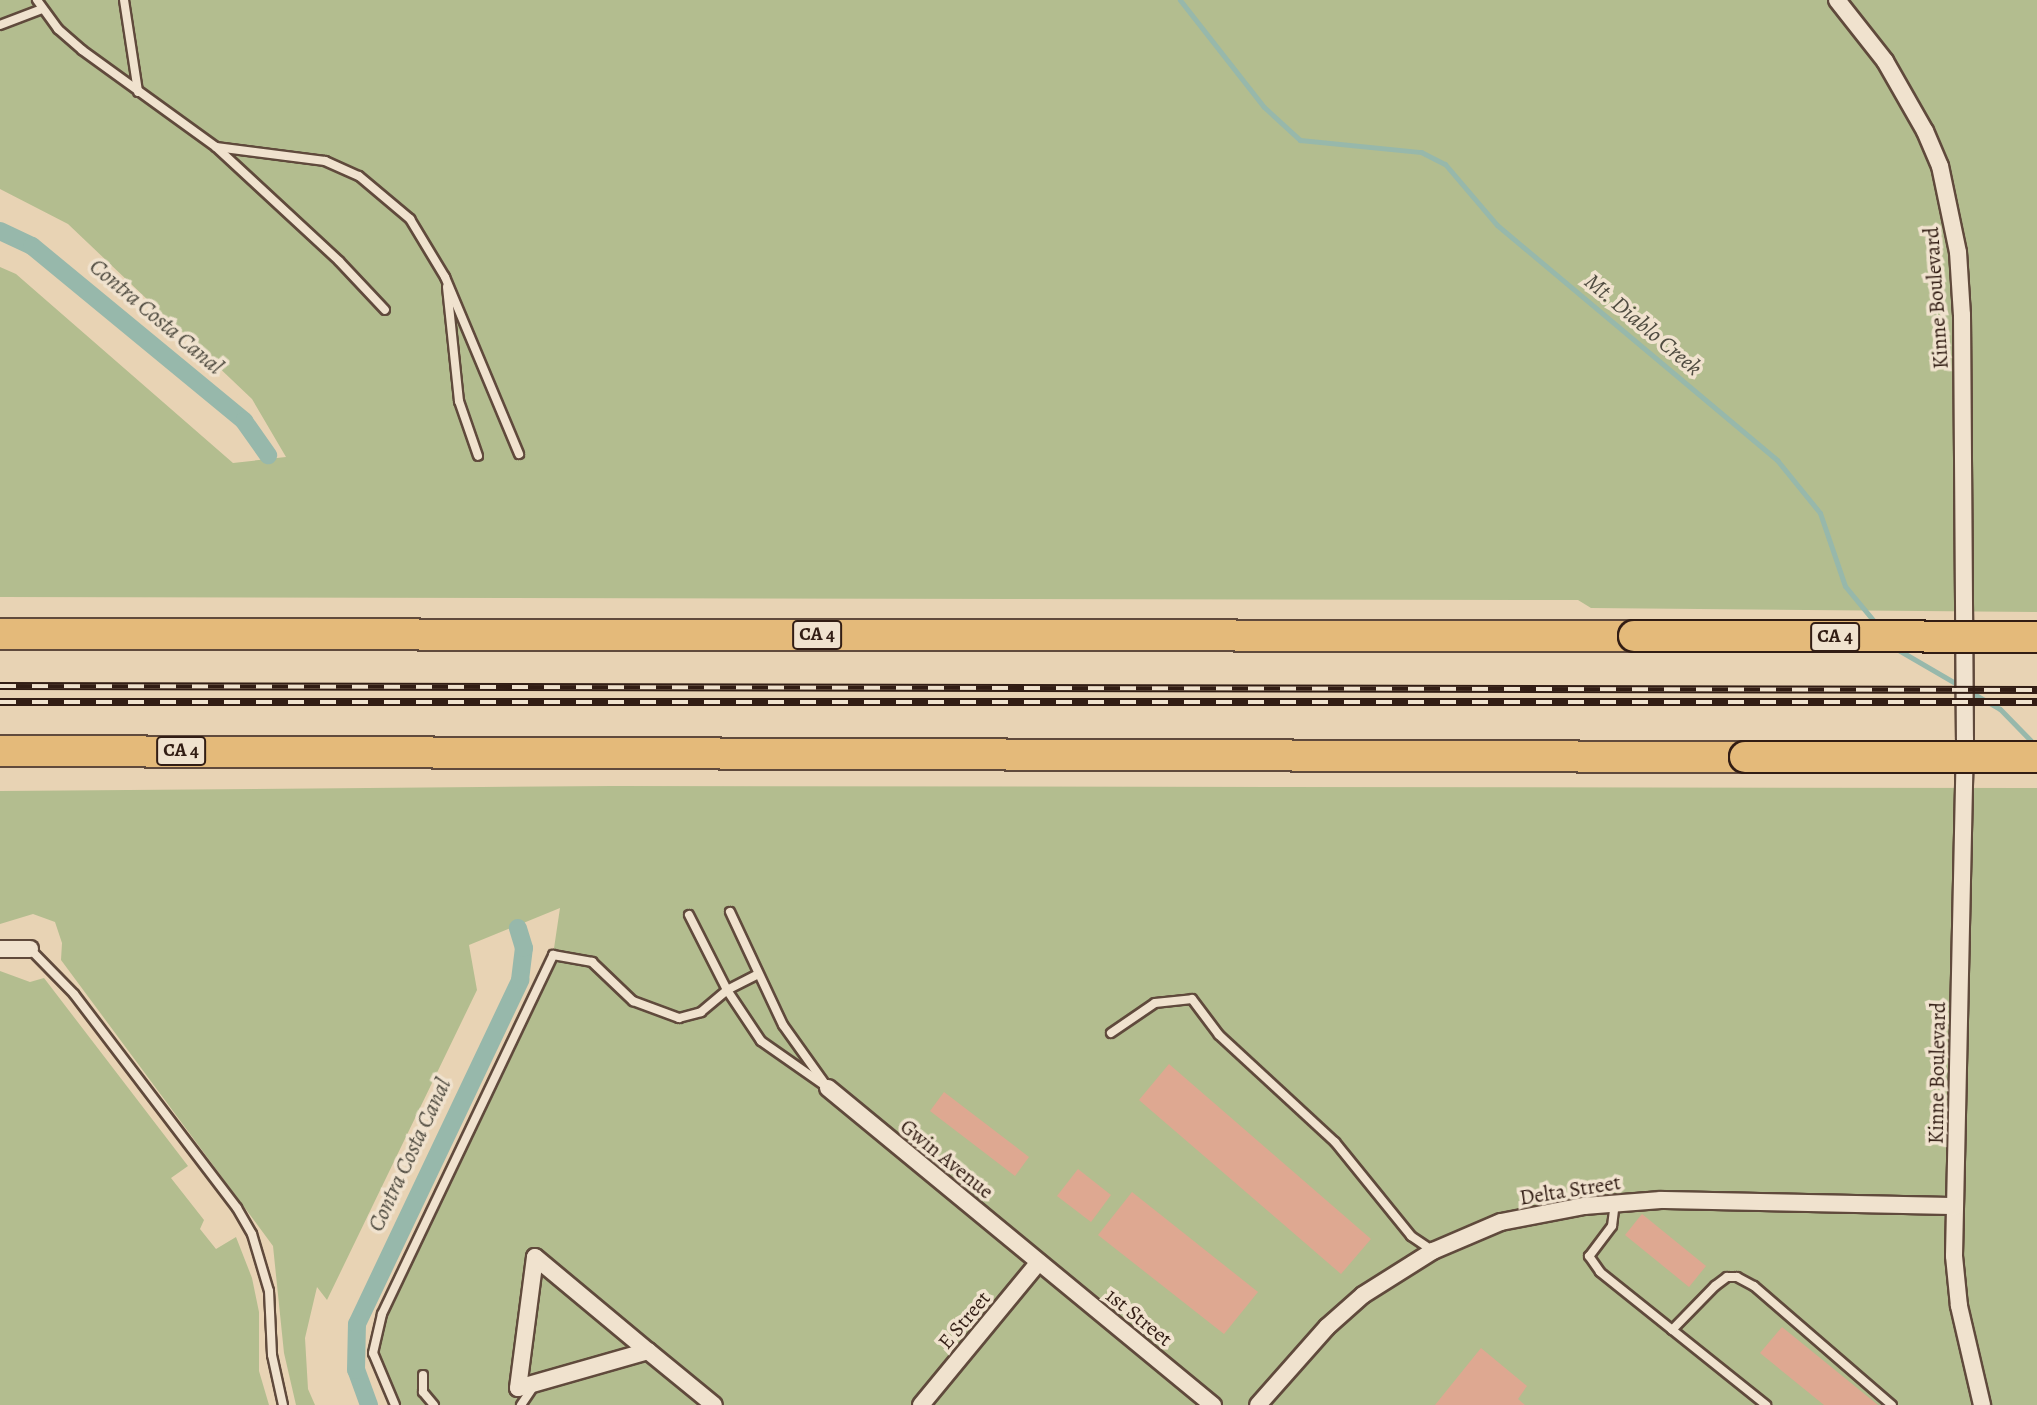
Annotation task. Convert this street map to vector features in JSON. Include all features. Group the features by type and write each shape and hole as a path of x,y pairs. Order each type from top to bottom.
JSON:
{"highway":[{"name":"CA 4","path":"0,634 2037,637"},
{"name":"CA 4","path":"0,751 2037,757"}],"street":[{"name":"Kinne Boulevard","path":"1837,0 1863,29 1906,95 1940,166 1950,207 1962,315 1965,739 1955,1206 1959,1306 1982,1405"},
{"path":"0,949 30,949"},
{"name":"Gwin Avenue","path":"828,1088 1039,1262"},
{"name":"Delta Street","path":"1258,1405 1327,1326 1363,1295 1433,1251 1501,1223 1615,1202 1955,1206"},
{"path":"648,1351 518,1388 535,1257 715,1405"},
{"name":"E Street","path":"921,1405 1039,1262"},
{"name":"1st Street","path":"1039,1262 1213,1405"}],"lane":[{"path":"37,0 74,43 216,147 339,261 384,310"},
{"path":"124,0 138,92"},
{"path":"0,25 42,9"},
{"path":"216,147 291,154 326,161 359,176 410,219 445,277 519,454"},
{"path":"445,277 459,401 478,456"},
{"path":"730,912 790,1035 828,1088"},
{"path":"690,915 727,990 761,1041 828,1088"},
{"path":"30,949 74,993 247,1226 269,1291 272,1355 282,1405"},
{"path":"395,1405 373,1353 382,1314 553,955 592,962 633,1001 665,1016 701,1012 727,990 758,974"},
{"path":"1111,1033 1155,1003 1192,999 1219,1035 1335,1142 1411,1236 1433,1251"},
{"path":"1615,1202 1612,1226 1588,1256 1600,1272 1766,1405"},
{"path":"1672,1330 1721,1282 1737,1277 1754,1286 1892,1405"},
{"path":"423,1375 423,1392 434,1405"},
{"path":"521,1405 536,1383"}],"green space":[{"path":"0,0 2037,0 2037,612 1591,608 1578,600 0,597 0,267 16,274 233,463 286,457 252,399 68,224 0,189"},
{"path":"612,786 2037,788 2037,1405 395,1405 373,1353 382,1314 553,955 560,908 469,945 477,990 327,1300 317,1287 305,1338 308,1389 315,1405 296,1405 284,1353 273,1246 61,960 62,943 55,922 33,914 0,924 0,791"},
{"path":"0,971 30,982 44,978 188,1166 171,1178 204,1220 200,1229 216,1249 236,1237 252,1278 259,1312 259,1371 269,1405 0,1405"}],"building":[{"path":"1169,1064 1371,1239 1341,1274 1139,1100"},
{"path":"944,1092 1029,1157 1015,1176 930,1111"},
{"path":"1078,1169 1111,1195 1091,1222 1057,1196"},
{"path":"1132,1192 1258,1292 1224,1334 1098,1235"},
{"path":"1642,1214 1706,1266 1689,1287 1625,1235"},
{"path":"1782,1327 1878,1405 1824,1405 1760,1353"},
{"path":"1481,1348 1527,1386 1518,1399 1525,1405 1435,1405"}],"waterway":[{"name":"Mt. Diablo Creek","path":"1180,0 1264,107 1300,140 1421,152 1445,164 1497,225 1777,460 1820,513 1845,586 1878,626"},
{"name":"Contra Costa Canal","path":"0,231 32,246 244,421 268,455"},
{"name":"Mt. Diablo Creek","path":"1895,648 2000,709 2037,747"},
{"name":"Contra Costa Canal","path":"369,1405 356,1370 357,1324 520,980 524,948 518,928"}],"railway":[{"path":"0,686 2037,690"},
{"path":"0,702 2037,702"}]}
